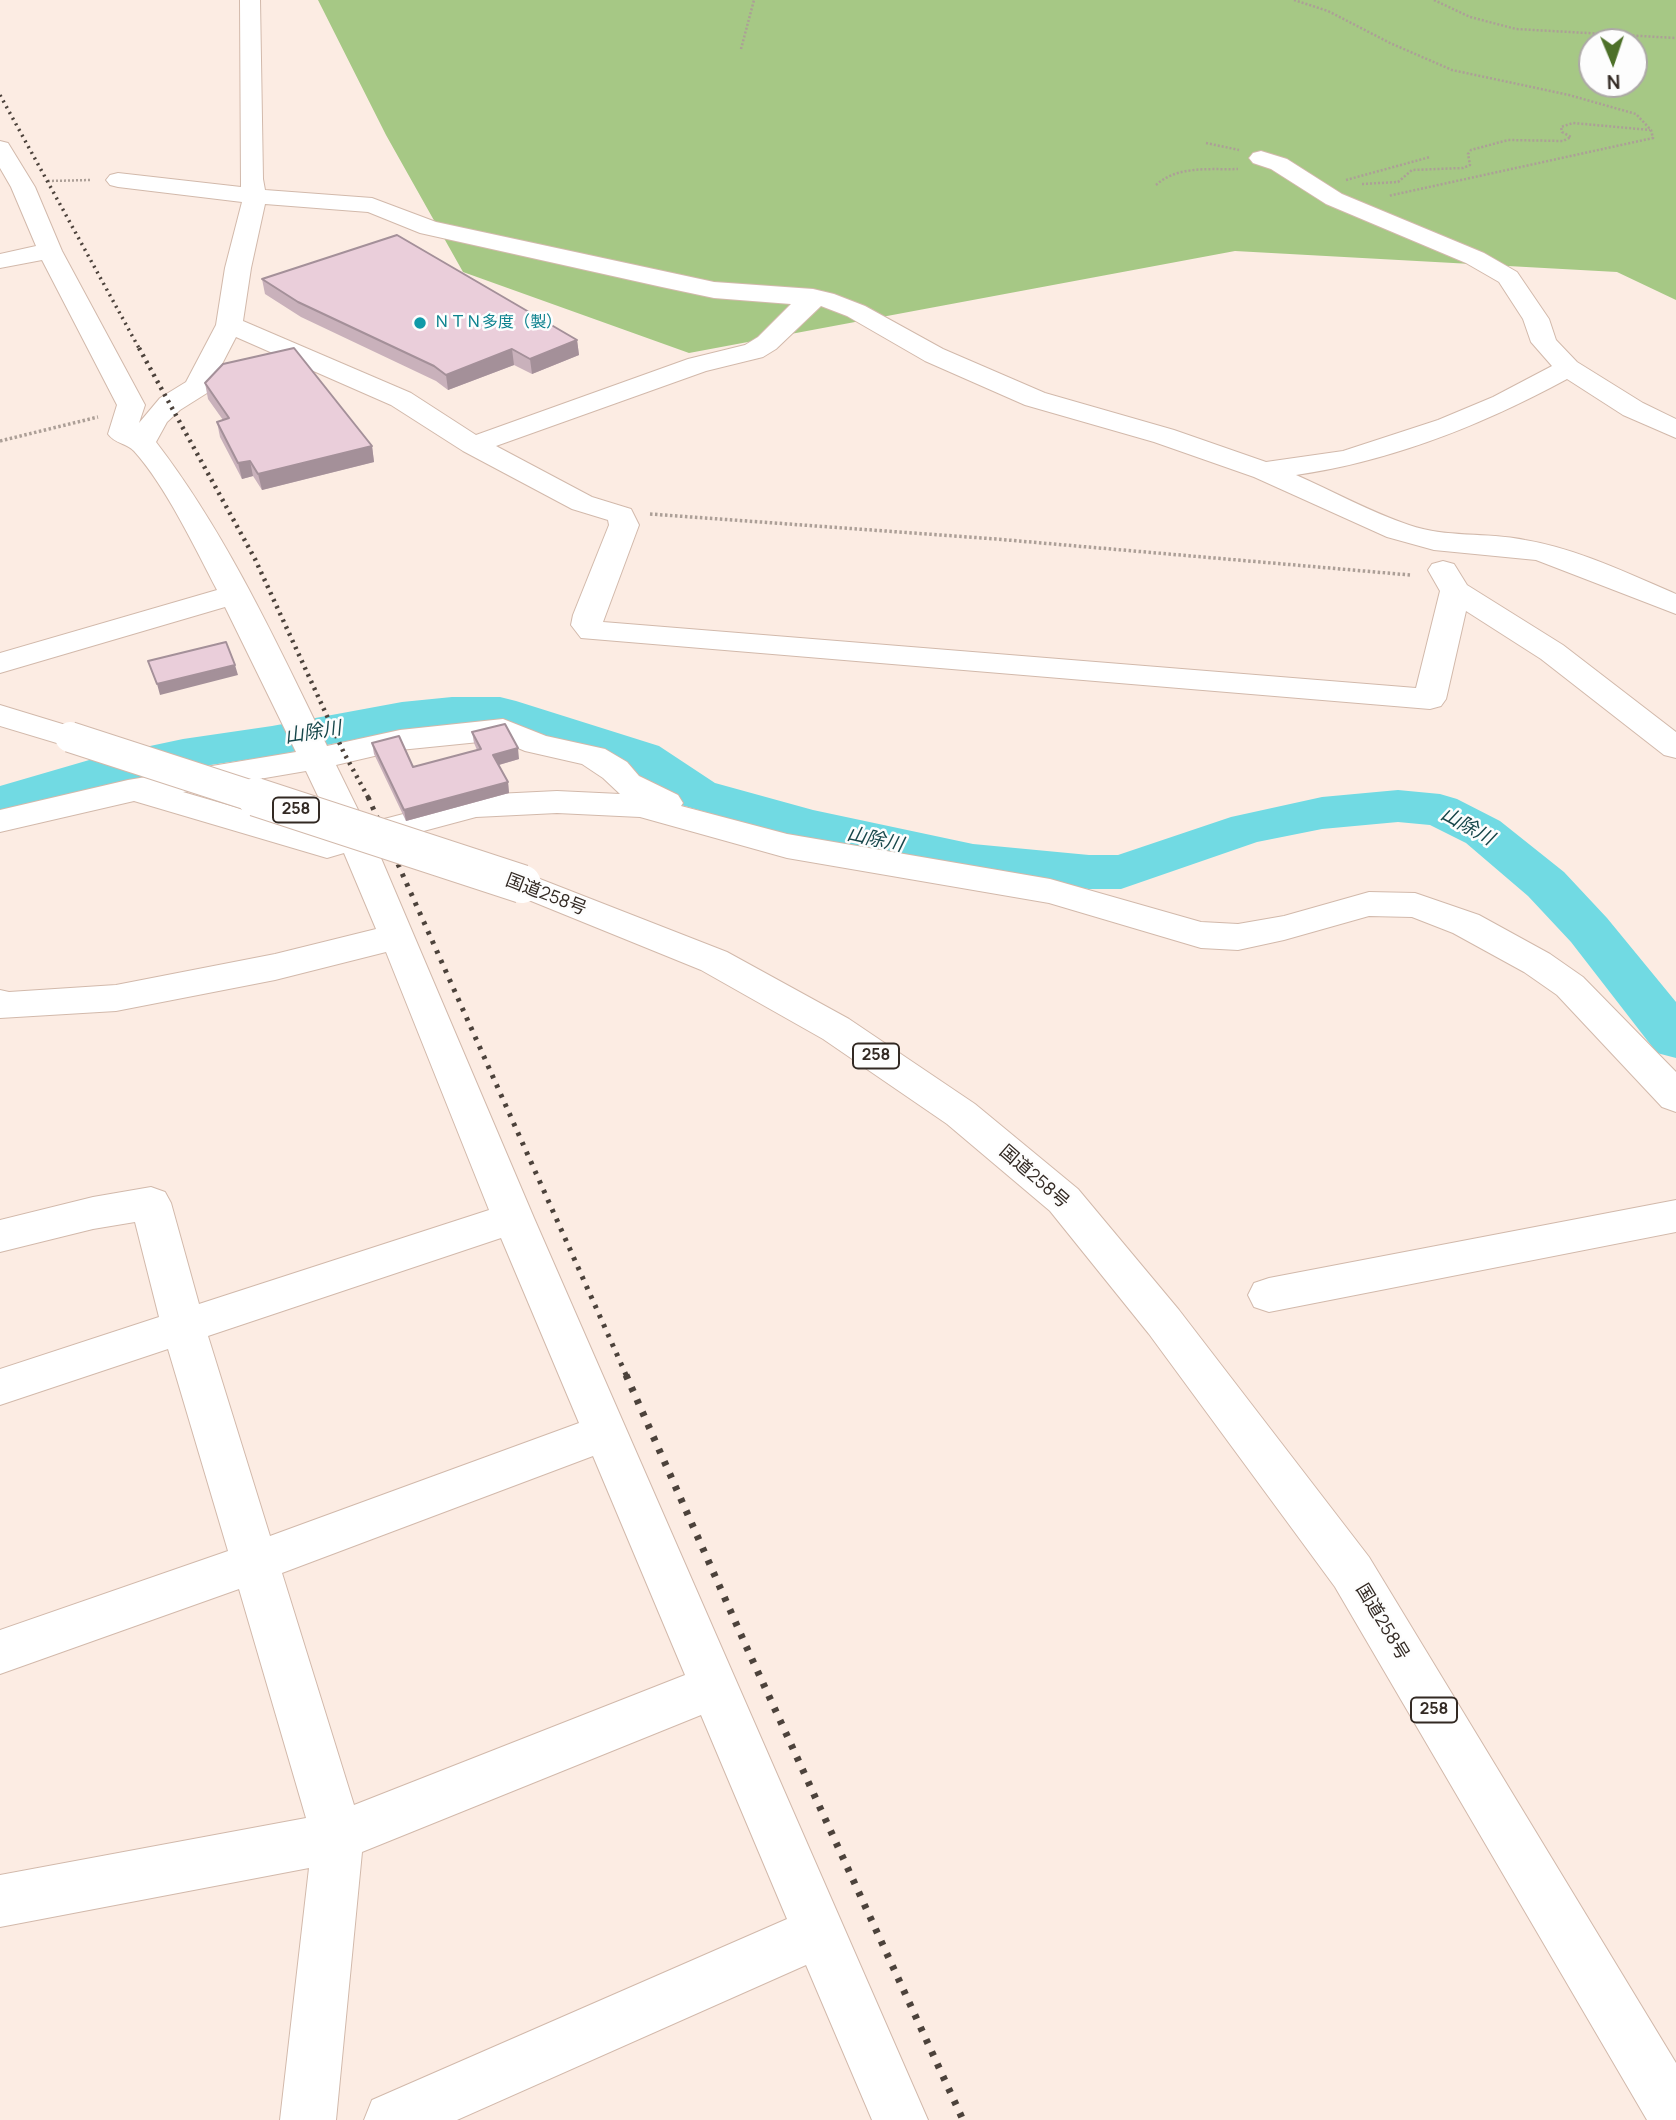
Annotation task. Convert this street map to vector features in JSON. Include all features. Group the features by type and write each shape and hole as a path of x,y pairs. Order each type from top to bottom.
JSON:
{"main road":[{"path":"142,442 156,418 170,404 197,387 229,325 255,196 251,179 250,0"},
{"path":"0,148 23,187 50,251 131,405 122,434 142,442 164,471 215,558 371,872 513,1218 900,2120"},
{"path":"1261,158 1279,164 1320,191 1475,258 1508,277 1536,319 1544,342 1568,368 1633,409 1676,430"},
{"path":"118,180 255,196 372,205 429,228 714,290 825,299 856,311 934,355 1035,399 1164,436 1264,471 1397,531 1434,541 1545,552 1605,574 1676,605"},
{"path":"0,261 50,251"},
{"path":"473,445 697,365 754,351 767,343 813,297"},
{"path":"229,325 401,399 473,445 582,503 621,514 624,525 588,615 587,625 592,631 1430,699 1455,591"},
{"path":"1264,471 1347,459 1448,426 1503,403 1568,368"},
{"path":"1434,541 1445,577 1455,591 1552,652 1676,748"},
{"path":"0,663 233,595"},
{"name":"国道258号","path":"0,715 522,884 714,961 836,1029 961,1114 1064,1200 1164,1322 1352,1572 1676,2116"},
{"path":"0,821 136,790 308,742 400,740 503,729 537,744 593,756 615,770 627,784 647,796 710,818 716,822 716,826"},
{"path":"136,790 327,846 476,806 557,802 640,806 787,846 1050,891 1201,935 1238,937 1284,928 1369,904 1415,905 1466,924 1537,963 1570,986 1676,1097"},
{"path":"0,1003 4,1006 116,998 275,967 396,937"},
{"path":"0,1236 93,1213 150,1203 183,1326 338,1837 308,2120"},
{"path":"1269,1295 1676,1216"},
{"path":"0,1387 513,1218"},
{"path":"0,1652 255,1562 606,1432"},
{"path":"0,1901 338,1837 716,1686"},
{"path":"391,2120 819,1932"}],"path":[{"path":"741,49 754,0"},
{"path":"1294,0 1328,11 1452,70 1569,95 1636,114 1651,130 1653,138 1354,206"},
{"path":"1434,0 1469,16 1516,29 1676,37"},
{"path":"1320,191 1355,184 1398,182 1412,170 1453,171 1468,167 1468,154 1471,150 1507,140 1563,141 1571,137 1562,132 1561,127 1573,123 1651,130"},
{"path":"1156,185 1162,178 1175,173 1244,168 1262,161 1260,153 1206,144"},
{"path":"1320,191 1430,157"},
{"path":"23,187 49,180 118,180"},
{"path":"0,441 130,411"},
{"path":"621,514 804,524 1410,575"}],"green space":[{"path":"318,0 1676,0 1676,300 1617,272 1235,251 689,353 463,272 386,135"}],"building":[{"name":"ＮＴＮ多度（製）","path":"397,235 577,340 530,359 512,349 446,375 434,366 298,302 262,279"},
{"path":"294,348 372,446 258,474 250,461 238,463 217,422 229,418 205,383 223,364"},
{"path":"226,642 235,665 157,684 148,661"},
{"path":"505,724 518,748 493,755 508,782 404,810 372,743 399,736 413,767 481,749 472,732"}],"waterway":[{"name":"山除川","path":"0,802 103,771 183,754 272,741 402,716 452,711 500,711 642,757 698,794 811,826 973,861 1089,872 1121,872 1248,828 1322,813 1398,806 1440,810 1483,832 1546,884 1589,930 1676,1039"}],"railway":[{"path":"0,95 140,350"},
{"path":"139,348 255,559 344,753 368,798"},
{"path":"368,798 627,1377"},
{"path":"626,1375 746,1646 963,2120"}],"place":[{"name":"ＮＴＮ多度（製）","path":"420,323"}]}
